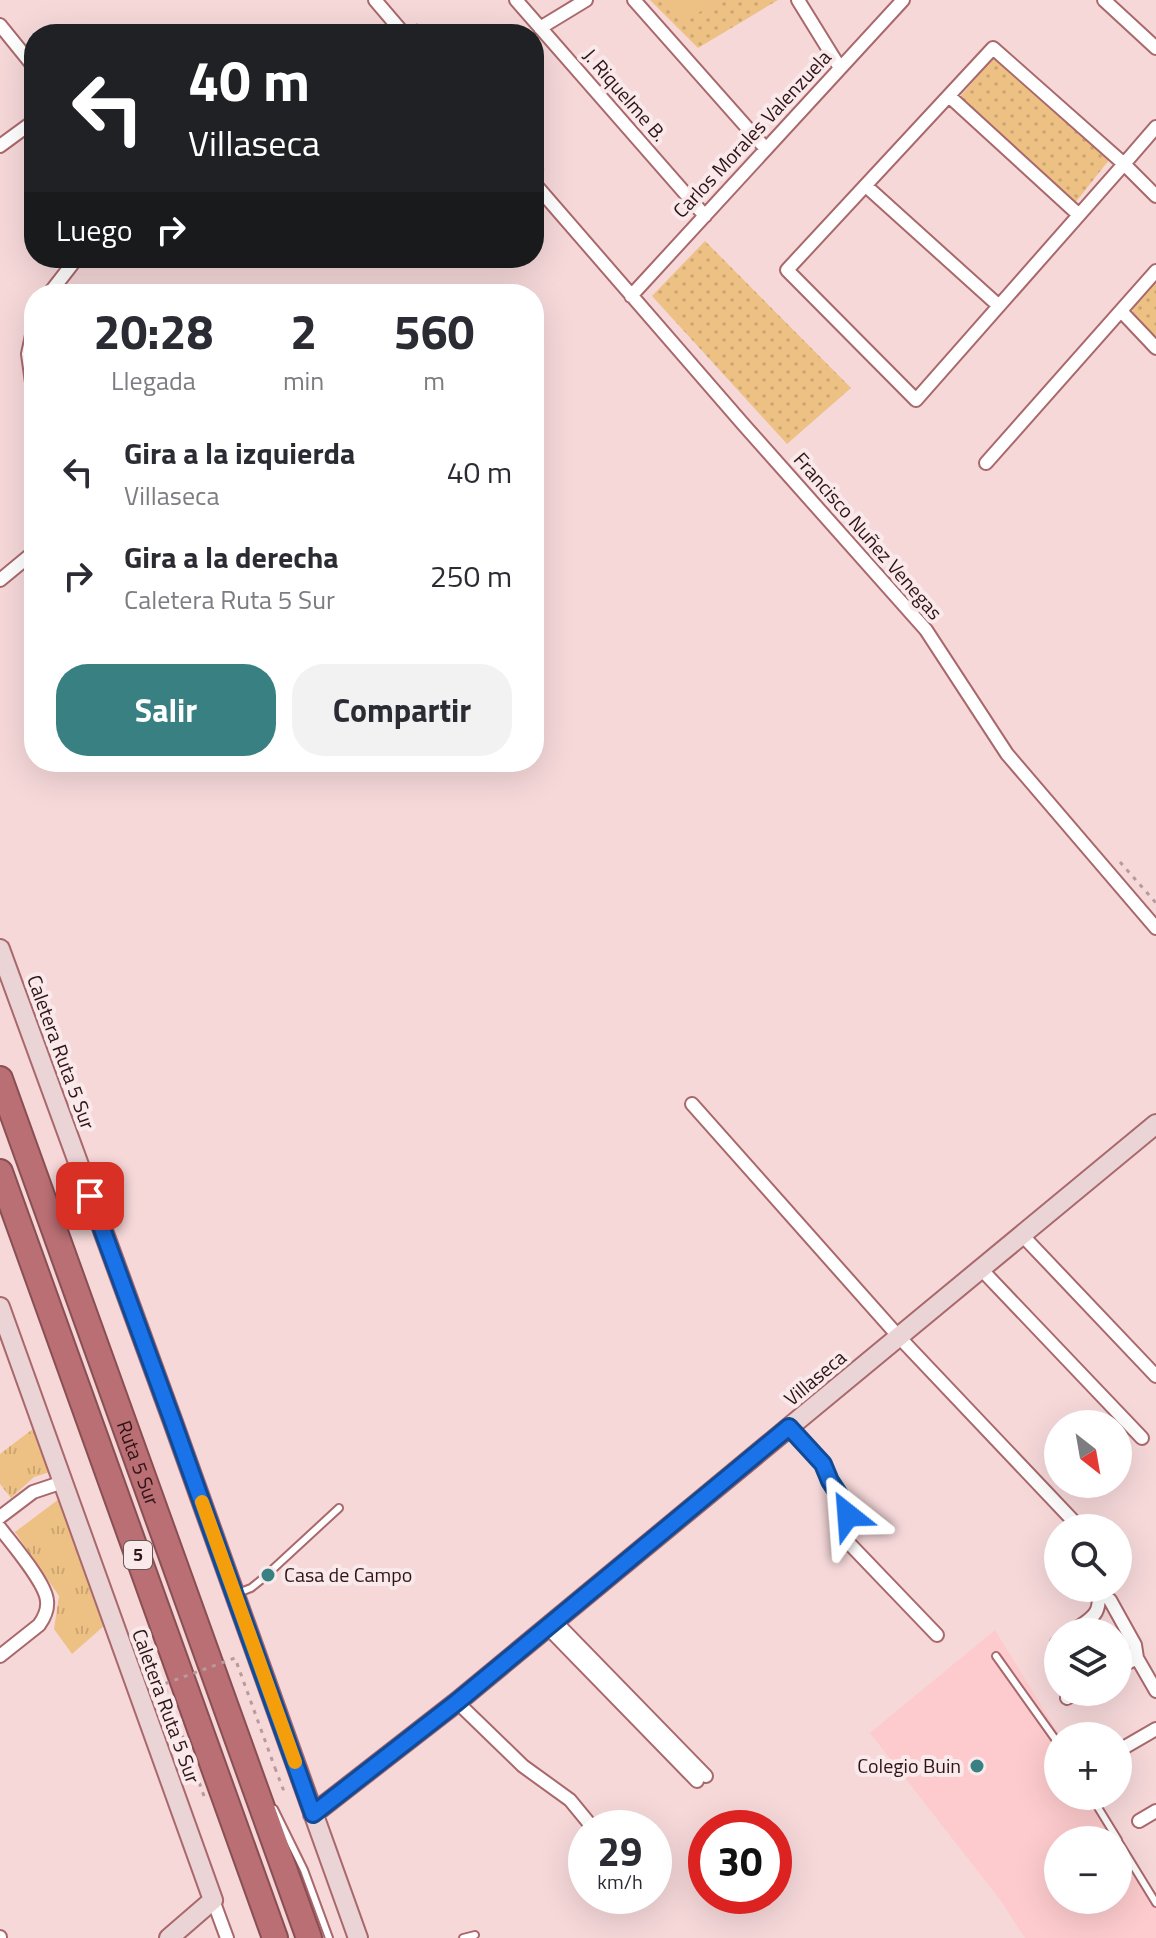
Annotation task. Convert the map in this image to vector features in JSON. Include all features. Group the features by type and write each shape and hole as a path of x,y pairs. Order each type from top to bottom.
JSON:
{"highway":[{"name":"Ruta 5 Sur","path":"0,1079 309,1938"},
{"name":"Ruta 5 Sur","path":"0,1172 275,1938"}],"main road":[{"name":"Caletera Ruta 5 Sur","path":"0,949 358,1938"},
{"name":"Villaseca","path":"313,1814 457,1702 1156,1124"},
{"name":"Caletera Ruta 5 Sur","path":"0,1307 213,1900"},
{"path":"169,1938 213,1900"}],"street":[{"path":"375,0 395,24"},
{"name":"J. Riquelme B.","path":"516,0 537,24"},
{"path":"544,26 586,0"},
{"path":"634,0 766,149"},
{"path":"798,0 840,68"},
{"name":"Carlos Morales Valenzuela","path":"631,296 902,0"},
{"path":"1104,0 1156,48"},
{"path":"2,32 24,56"},
{"name":"J. Riquelme B.","path":"544,33 705,216"},
{"path":"1156,127 1124,164 916,400 787,270 993,48 1124,164 1156,196"},
{"path":"949,96 1079,215"},
{"path":"0,146 24,128"},
{"path":"866,186 999,306"},
{"name":"Francisco Nuñez Venegas","path":"544,195 926,630 1007,754 1156,928"},
{"path":"57,284 69,268"},
{"path":"986,463 1156,271"},
{"path":"1121,311 1156,348"},
{"path":"0,580 24,560"},
{"path":"692,1104 899,1337 1067,1514"},
{"path":"1022,1235 1156,1376"},
{"path":"981,1269 1142,1438"},
{"path":"789,1427 823,1464 847,1507 848,1515 841,1528 843,1537 937,1635"},
{"path":"0,1517 33,1492 63,1482"},
{"path":"0,1528 44,1589 47,1604 39,1625 0,1656"},
{"path":"1111,1602 1156,1691"},
{"path":"551,1624 701,1778"},
{"path":"1132,1661 1137,1658"},
{"path":"457,1702 523,1766 570,1800 578,1810"},
{"path":"1132,1743 1156,1729"},
{"path":"1139,1821 1156,1811"},
{"name":"Caletera Ruta 5 Sur","path":"213,1900 227,1938"}],"lane":[{"path":"235,1594 261,1580 339,1508"},
{"path":"996,1656 1044,1723"},
{"path":"242,1751 266,1792"},
{"path":"273,1805 304,1870 329,1938"},
{"path":"1132,1863 1156,1903"},
{"path":"463,1938 475,1935"}],"path":[{"path":"204,1796 164,1684 235,1658 275,1768"}],"shaded area":[{"name":"Colegio Buin","path":"995,1630 1051,1722 1044,1722 1044,1810 1105,1810 1114,1826 1044,1826 1044,1914 1132,1914 1132,1855 1156,1894 1156,1938 1025,1938 1001,1901 870,1733"}],"green space":[{"path":"650,0 778,0 698,48"},
{"path":"668,0 720,0 681,23"},
{"path":"995,56 1109,160 1075,203 958,99"},
{"path":"705,241 851,388 787,444 652,296"},
{"path":"1156,280 1156,338 1133,313 1132,307"},
{"path":"38,1425 53,1471 34,1477 11,1498 0,1484 0,1454"},
{"path":"63,1496 105,1625 72,1654 54,1629 59,1596 15,1532"}],"slow traffic":[{"path":"202,1502 295,1762"}],"place":[{"name":"Casa de Campo","path":"268,1575"},
{"name":"Colegio Buin","path":"977,1766"}],"route":[{"path":"90,1196 313,1814 457,1702 789,1427 823,1464 847,1507 848,1515"}]}
